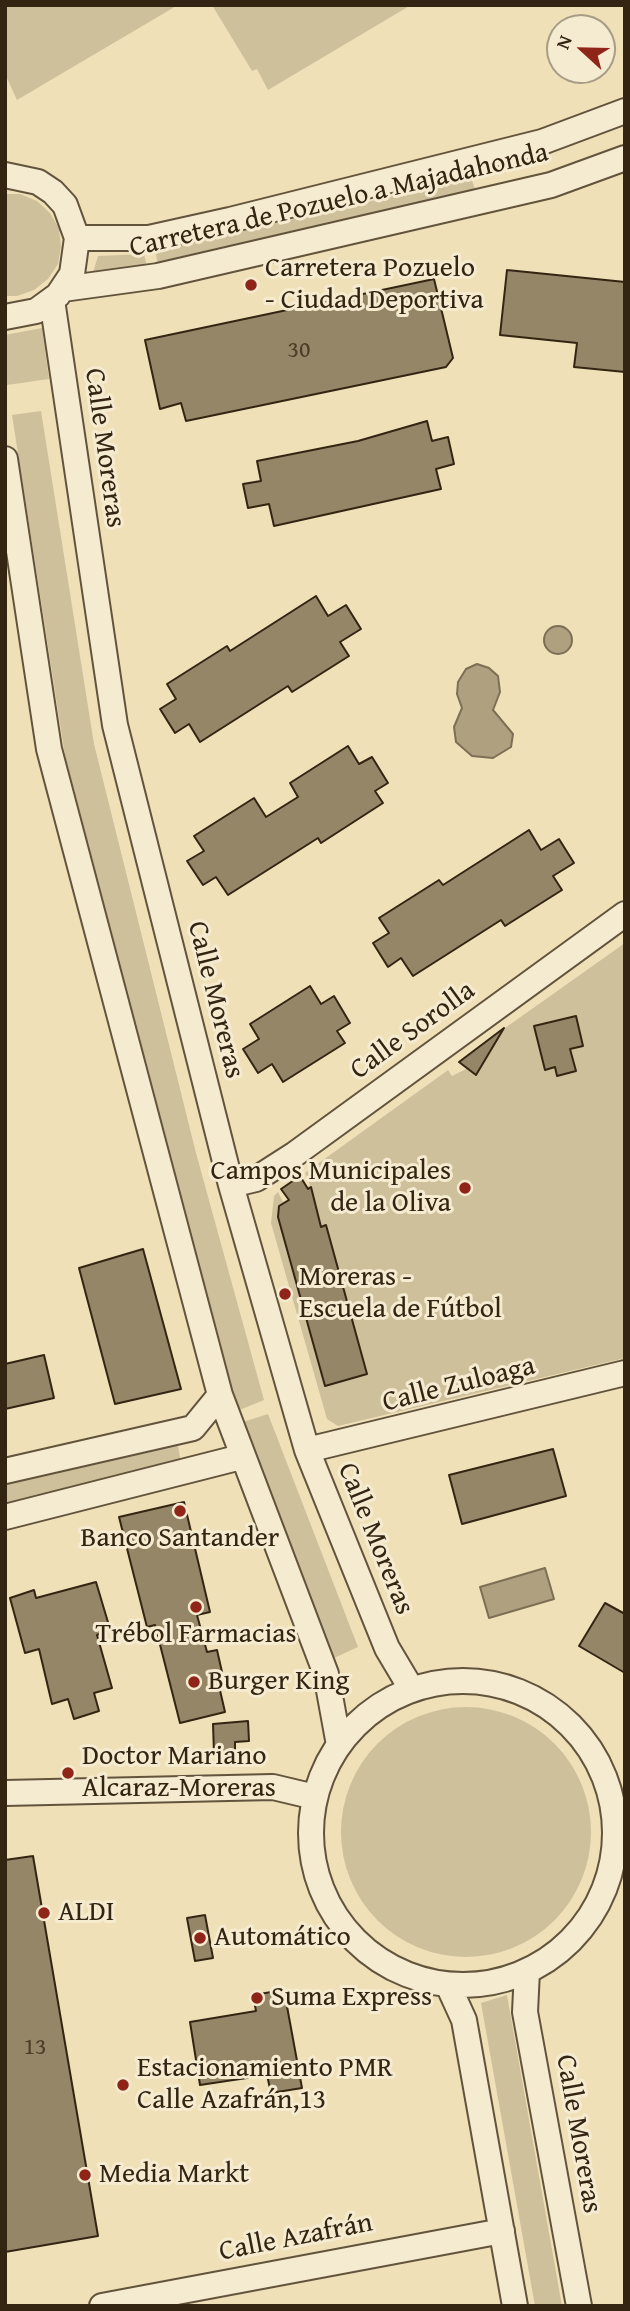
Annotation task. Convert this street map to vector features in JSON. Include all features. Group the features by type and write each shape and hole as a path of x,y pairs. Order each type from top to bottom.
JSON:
{"street":[{"name":"Carretera de Pozuelo a Majadahonda","path":"78,238 149,238 230,220 542,142 625,111"},
{"name":"Carretera de Pozuelo a Majadahonda","path":"5,317 36,311 58,295 158,276 551,185 625,158"},
{"path":"6,173 38,182 53,192 65,205 78,238 77,256 58,295"},
{"name":"Calle Moreras","path":"58,295 115,724 232,1185 307,1450 387,1648 412,1690"},
{"path":"5,459 49,749 220,1395 241,1457 326,1674 339,1745"},
{"name":"Calle Sorolla","path":"232,1185 256,1180 295,1154 625,914"},
{"name":"Calle Zuloaga","path":"307,1450 618,1381"},
{"path":"5,1471 193,1428 220,1395"},
{"path":"5,1517 241,1457"},
{"path":"452,1681 494,1683 533,1697 567,1721 593,1753 610,1790 616,1829 618,1871 593,1913 565,1947 527,1971 502,1981 475,1986 448,1985 415,1978 383,1963 356,1942 335,1915 318,1878 311,1838 316,1797 339,1745 376,1709 412,1690 452,1681"},
{"path":"593,1753 625,1775"},
{"path":"5,1793 273,1787 316,1797"},
{"name":"Calle Moreras","path":"527,1971 525,2012 579,2306"},
{"path":"448,1985 464,2020 515,2306"},
{"name":"Calle Azafrán","path":"102,2306 502,2231"}],"shaded area":[{"path":"5,5 178,5 17,100 5,74"},
{"path":"212,5 411,5 268,90 257,69 252,71"},
{"path":"471,178 477,194 158,264 155,251"},
{"path":"5,194 20,194 37,201 50,213 59,228 61,246 58,264 48,279 34,290 17,296 5,296"},
{"path":"144,254 147,267 91,279 98,256"},
{"path":"42,328 49,379 7,385 5,335"},
{"path":"41,411 94,744 196,1153 264,1400 237,1411 65,756 12,415"},
{"path":"558,626 568,630 572,640 568,650 558,654 548,650 544,640 548,630"},
{"path":"477,664 489,668 498,676 500,692 493,710 513,734 511,747 493,758 472,756 456,742 454,727 462,708 457,694 458,682 466,669"},
{"name":"Campos Municipales de la Oliva","path":"625,943 625,1358 338,1426 327,1419 271,1223 274,1196 278,1192 283,1202 310,1185 305,1173 448,1070 452,1076 472,1066 471,1071 476,1075 492,1050 488,1040"},
{"path":"268,1414 358,1647 334,1658 243,1422"},
{"path":"177,1440 181,1463 5,1507 5,1480"},
{"path":"545,1568 554,1599 489,1618 480,1587"},
{"path":"466,1707 514,1717 535,1728 554,1744 570,1763 581,1784 591,1832 581,1880 570,1901 554,1920 535,1936 514,1947 466,1957 418,1947 397,1936 378,1920 362,1901 351,1880 341,1832 351,1784 362,1763 378,1744 397,1728 418,1717"},
{"path":"507,1995 562,2306 535,2306 481,2003"}],"building":[{"path":"507,270 625,282 625,372 574,367 577,343 500,335"},
{"path":"434,279 453,358 446,367 186,421 181,403 160,409 145,340"},
{"path":"427,421 432,441 448,437 454,464 436,469 441,489 274,526 269,504 248,508 243,484 261,481 257,461 358,441"},
{"path":"316,596 328,616 346,605 361,629 340,642 349,656 292,692 288,686 200,742 189,724 175,733 160,709 176,699 167,684 227,646 230,651"},
{"path":"348,746 359,764 372,757 388,783 375,791 383,803 321,843 318,838 228,895 216,877 203,885 187,861 204,851 194,836 254,798 266,817 298,797 290,783"},
{"path":"529,830 541,850 559,839 574,863 553,876 562,890 505,926 501,920 413,976 401,958 388,967 373,943 389,933 379,918 439,880 443,885"},
{"path":"310,986 321,1004 334,996 350,1023 337,1031 345,1043 283,1082 272,1064 258,1073 243,1049 259,1039 250,1024"},
{"path":"576,1016 583,1046 570,1049 576,1071 557,1076 555,1067 545,1070 534,1026"},
{"path":"504,1028 476,1075 459,1062"},
{"path":"300,1176 308,1189 311,1187 321,1227 326,1225 367,1374 325,1386 278,1217 279,1206 289,1200 281,1189"},
{"path":"143,1249 181,1389 115,1404 79,1268"},
{"path":"44,1355 54,1398 5,1409 5,1364"},
{"path":"553,1449 566,1496 462,1524 449,1475"},
{"path":"184,1502 210,1612 197,1615 207,1652 217,1650 222,1672 216,1673 225,1712 180,1723 155,1625 147,1627 119,1517"},
{"path":"96,1582 110,1629 97,1635 112,1688 94,1693 99,1711 74,1719 68,1699 52,1704 39,1649 25,1653 10,1598 34,1590 36,1598"},
{"path":"605,1603 625,1614 625,1673 579,1646"},
{"path":"248,1721 249,1741 235,1742 235,1752 214,1754 213,1724"},
{"path":"33,1856 98,2236 5,2252 5,1860"},
{"name":"Automático","path":"205,1915 213,1958 195,1961 187,1918"},
{"path":"284,1990 302,2088 271,2093 267,2075 200,2085 190,2022 256,2011 253,1995"}],"place":[{"name":"Carretera Pozuelo - Ciudad Deportiva","path":"251,285"},
{"name":"Campos Municipales de la Oliva","path":"465,1188"},
{"name":"Moreras - Escuela de Fútbol","path":"285,1294"},
{"name":"Banco Santander","path":"180,1511"},
{"name":"Trébol Farmacias","path":"196,1607"},
{"name":"Burger King","path":"194,1682"},
{"name":"Doctor Mariano Alcaraz-Moreras","path":"68,1773"},
{"name":"ALDI","path":"44,1913"},
{"name":"Automático","path":"200,1938"},
{"name":"Suma Express","path":"257,1998"},
{"name":"Estacionamiento PMR Calle Azafrán,13","path":"123,2085"},
{"name":"Media Markt","path":"85,2175"}]}
